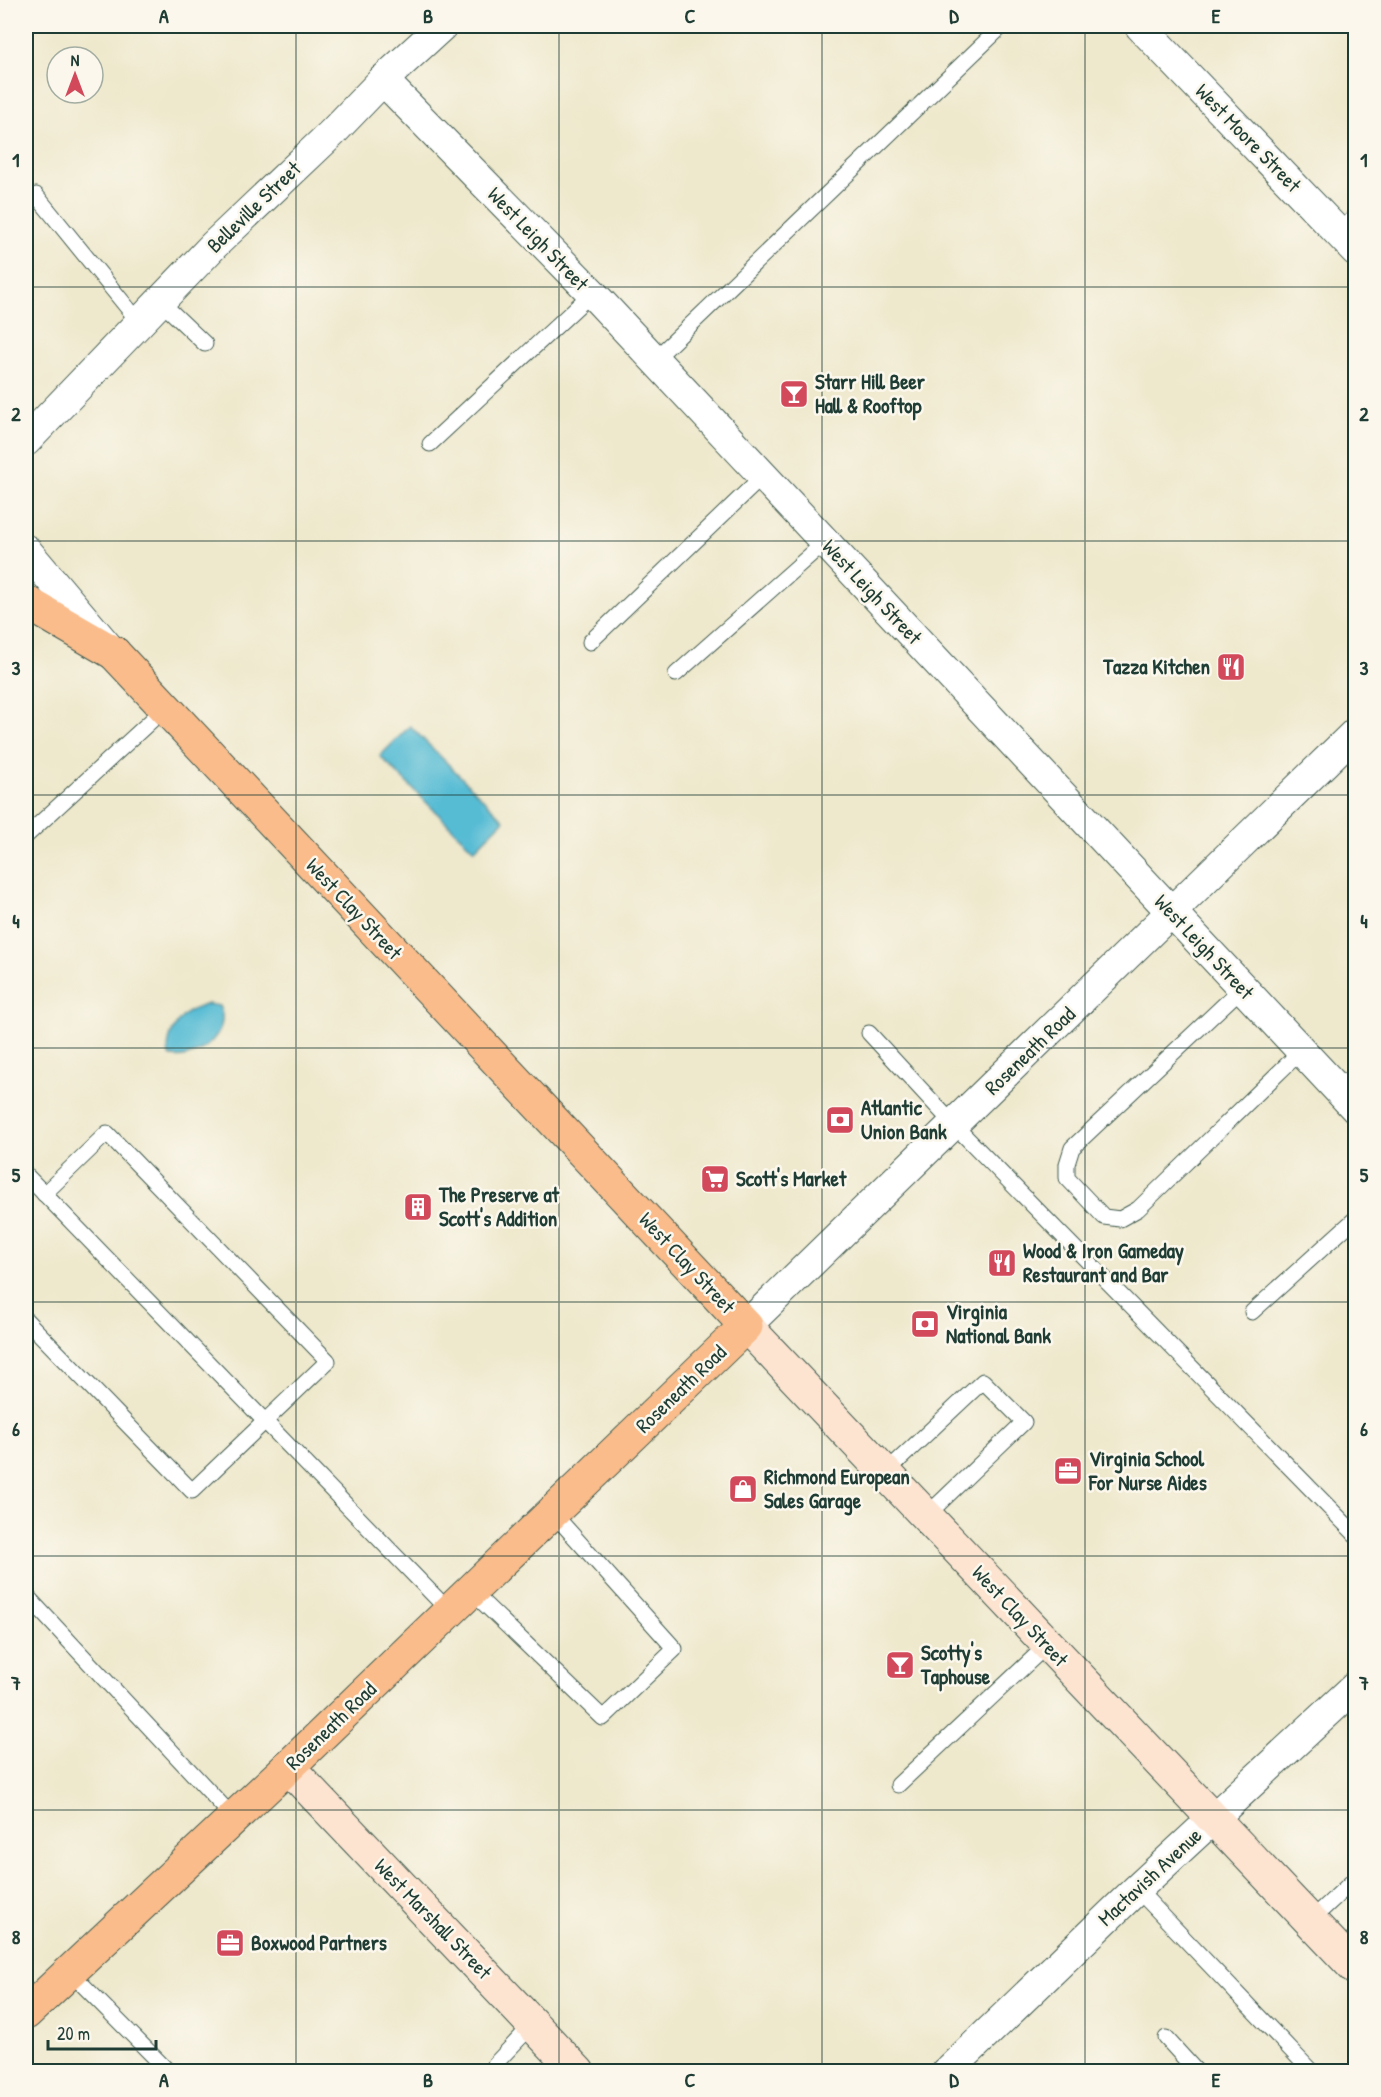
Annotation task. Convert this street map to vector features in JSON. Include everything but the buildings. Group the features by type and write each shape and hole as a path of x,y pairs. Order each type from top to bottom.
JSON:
{"main road":[{"path":"26,602 114,653"},
{"name":"West Clay Street","path":"114,653 746,1326"},
{"name":"Roseneath Road","path":"26,2013 288,1767 746,1326"}],"street":[{"name":"Belleville Street","path":"26,441 160,301 383,80 442,26"},
{"name":"West Moore Street","path":"1140,26 1350,233"},
{"name":"West Leigh Street","path":"383,80 592,293 1356,1109"},
{"name":"West Clay Street","path":"26,550 114,653"},
{"name":"Roseneath Road","path":"746,1326 1356,732"},
{"name":"West Clay Street","path":"746,1326 1356,1969"},
{"name":"Mactavish Avenue","path":"947,2072 1137,1889 1356,1686"},
{"name":"West Marshall Street","path":"288,1767 578,2072"}],"lane":[{"path":"654,360 1002,26"},
{"path":"36,195 139,322"},
{"path":"430,444 592,293"},
{"path":"160,301 205,344"},
{"path":"590,642 763,476"},
{"path":"676,674 825,542"},
{"path":"26,836 165,708"},
{"path":"1242,988 1072,1148 1066,1164 1067,1178 1104,1217 1120,1219 1138,1209 1301,1051"},
{"path":"869,1033 954,1125 1356,1534"},
{"path":"26,1320 192,1491 328,1361 106,1133 44,1194"},
{"path":"26,1175 265,1421 460,1601 603,1718 675,1649 552,1512"},
{"path":"1252,1312 1356,1218"},
{"path":"885,1473 983,1381 1024,1422 927,1516"},
{"path":"26,1595 233,1817"},
{"path":"898,1785 1047,1645"},
{"path":"1310,1921 1356,1878"},
{"path":"1137,1889 1312,2072"},
{"path":"69,1971 169,2072"},
{"path":"496,2072 495,2064 533,2024"},
{"path":"1166,2038 1197,2072"}],"water":[{"path":"410,726 504,820 474,850 380,756"},
{"path":"207,1004 219,1006 222,1015 218,1033 212,1041 196,1053 177,1058 169,1056 168,1044 179,1021 188,1012"}],"place":[{"name":"Starr Hill Beer Hall & Rooftop","path":"794,394"},
{"name":"Tazza Kitchen","path":"1231,667"},
{"name":"Atlantic Union Bank","path":"840,1120"},
{"name":"Scott's Market","path":"715,1179"},
{"name":"The Preserve at Scott's Addition","path":"418,1207"},
{"name":"Wood & Iron Gameday Restaurant and Bar","path":"1002,1263"},
{"name":"Virginia National Bank","path":"925,1324"},
{"name":"Virginia School For Nurse Aides","path":"1068,1471"},
{"name":"Richmond European Sales Garage","path":"743,1489"},
{"name":"Scotty's Taphouse","path":"900,1665"},
{"name":"Boxwood Partners","path":"230,1943"}]}
